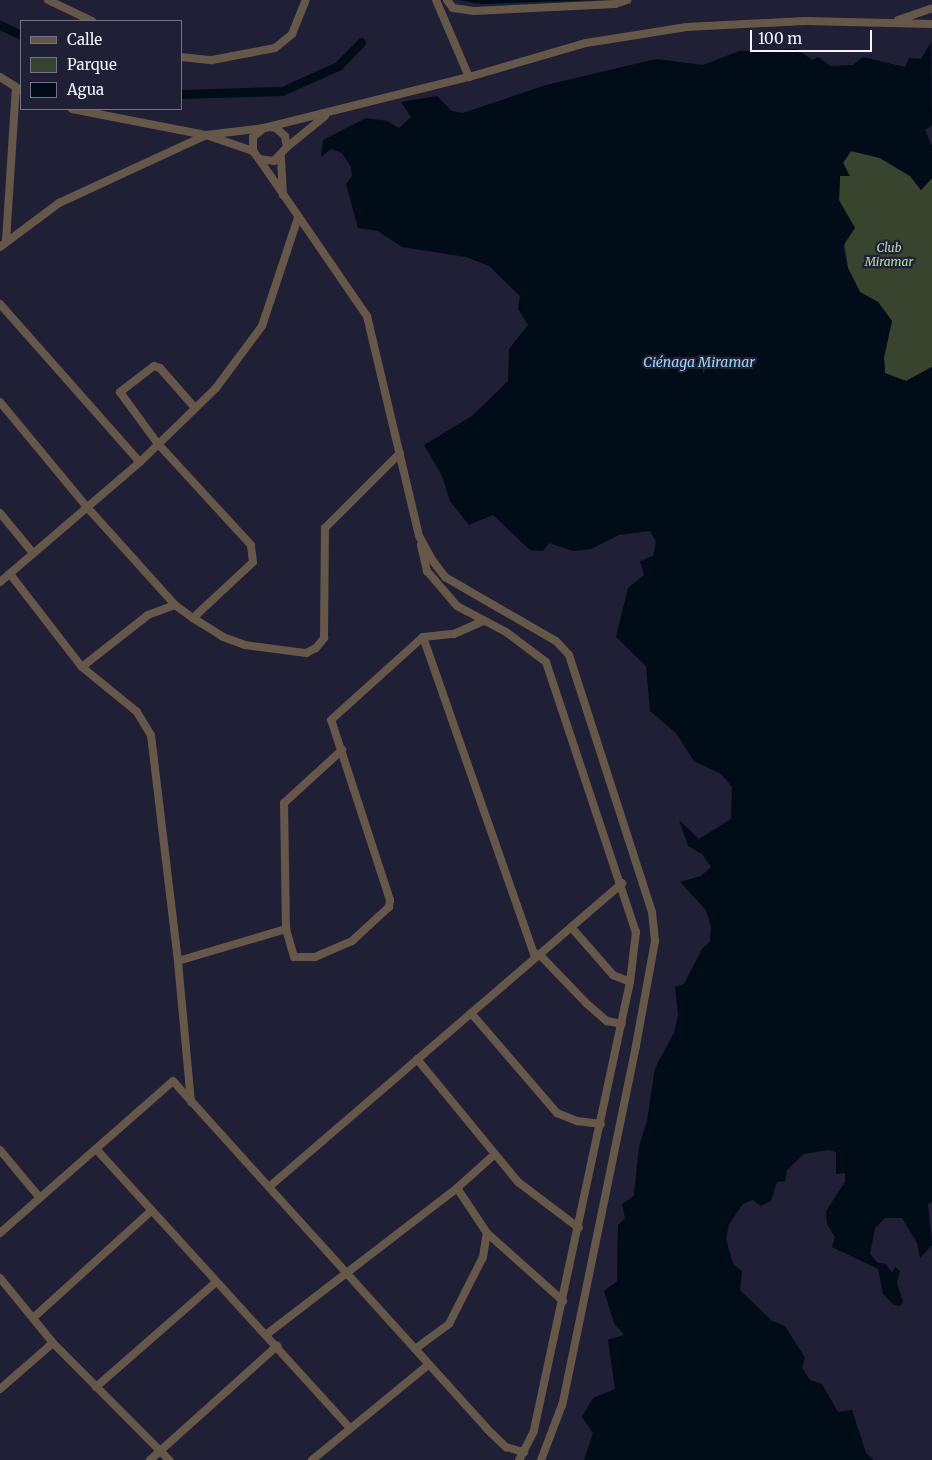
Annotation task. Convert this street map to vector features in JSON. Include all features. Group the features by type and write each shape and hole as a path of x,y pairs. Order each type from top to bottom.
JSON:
{"street":[{"path":"48,0 90,20"},
{"path":"182,57 212,60 275,48 292,34 306,0"},
{"path":"436,0 469,77"},
{"path":"447,0 453,8 474,11 614,4 627,0"},
{"path":"896,21 932,8"},
{"path":"3,244 58,203 206,135 264,128 326,115 469,77 586,43 687,27 896,21 932,24"},
{"path":"0,77 18,89 3,244"},
{"path":"77,110 206,135 253,151 259,158 283,197 367,316 427,571 437,586 457,606 528,646 546,662 622,883 636,932 630,982 579,1228 534,1431 519,1460"},
{"path":"283,197 280,158 286,148 326,115"},
{"path":"253,151 253,137 264,128 281,131 286,148"},
{"path":"259,158 266,162 280,158"},
{"path":"0,582 86,506 140,462 216,388 262,326 298,218"},
{"path":"0,304 140,462"},
{"path":"194,618 252,562 251,544 158,444 120,392 154,366 160,368 195,408"},
{"path":"0,402 86,506 175,605 223,637 245,645 306,653 316,648 324,638 325,528 400,453"},
{"path":"0,513 33,553"},
{"path":"419,536 445,577 565,648 652,912 655,941 636,1046 562,1405 541,1460"},
{"path":"10,574 82,667 137,712 151,735 178,961 192,1102"},
{"path":"82,667 148,615 175,605"},
{"path":"342,750 284,803 286,929 294,957 315,957 352,941 390,903 342,750 331,725 334,716 424,637 454,634 483,621"},
{"path":"424,637 537,956 607,1021 622,1024"},
{"path":"269,1187 622,883"},
{"path":"570,927 614,975 630,982"},
{"path":"178,961 286,929"},
{"path":"471,1012 557,1113 577,1121 601,1124"},
{"path":"417,1059 518,1182 579,1228"},
{"path":"0,1233 173,1081 415,1350 427,1366 506,1447 524,1452"},
{"path":"96,1149 215,1283 267,1334 349,1427"},
{"path":"0,1150 40,1198"},
{"path":"267,1334 457,1188 495,1154"},
{"path":"457,1188 487,1232 563,1301"},
{"path":"33,1318 151,1211"},
{"path":"415,1350 449,1324 473,1281 487,1232"},
{"path":"0,1278 54,1344 158,1452 169,1460"},
{"path":"96,1387 215,1283"},
{"path":"0,1389 54,1344"},
{"path":"150,1460 277,1346"},
{"path":"312,1460 349,1427 427,1366"}],"green space":[{"name":"Club Miramar","path":"851,151 880,158 910,176 921,190 932,178 932,367 906,381 885,374 884,357 892,321 878,302 860,292 848,268 839,200 840,176 849,176 843,163"}],"water":[{"path":"459,0 595,0 481,4"},
{"name":"Ciénaga Miramar","path":"931,42 932,125 925,130 932,146 932,178 921,190 910,176 880,158 851,151 843,163 850,176 840,176 839,200 855,228 843,246 848,268 860,292 878,302 892,321 884,357 885,373 906,381 932,367 932,1202 928,1204 932,1245 920,1258 917,1243 902,1218 885,1218 875,1228 870,1254 878,1263 886,1264 892,1273 895,1267 900,1271 897,1283 903,1302 900,1306 894,1305 883,1294 878,1269 832,1247 835,1237 827,1224 826,1211 845,1182 845,1173 836,1174 836,1152 828,1150 804,1154 787,1170 785,1181 777,1182 771,1201 761,1206 753,1200 743,1204 729,1224 726,1239 733,1264 742,1271 740,1290 772,1321 785,1326 805,1358 802,1368 810,1380 822,1384 838,1412 852,1410 866,1453 874,1460 584,1460 593,1433 582,1417 593,1398 615,1389 608,1340 624,1335 614,1323 604,1291 617,1281 618,1225 625,1218 622,1204 634,1196 639,1146 647,1121 655,1068 674,1033 678,1015 675,987 684,984 702,949 710,942 711,926 706,910 680,882 701,876 711,867 702,854 688,846 679,820 699,839 731,819 732,787 721,774 694,761 676,733 650,711 646,666 616,637 628,588 644,575 640,561 653,556 656,542 650,531 619,535 591,549 573,551 549,543 543,551 530,550 493,515 469,525 450,501 442,476 424,445 472,416 508,381 509,349 528,325 518,309 520,296 489,266 466,257 402,247 378,231 358,228 346,184 352,176 351,167 342,153 331,149 321,157 323,140 366,118 387,121 399,128 411,117 401,102 437,96 452,111 463,113 546,85 656,59 703,65 739,51 797,49 812,60 818,57 830,66 853,65 863,57 905,67 909,58 921,59"}],"waterway":[{"path":"0,25 20,35"},
{"path":"182,94 282,91 338,66 361,42"}]}
